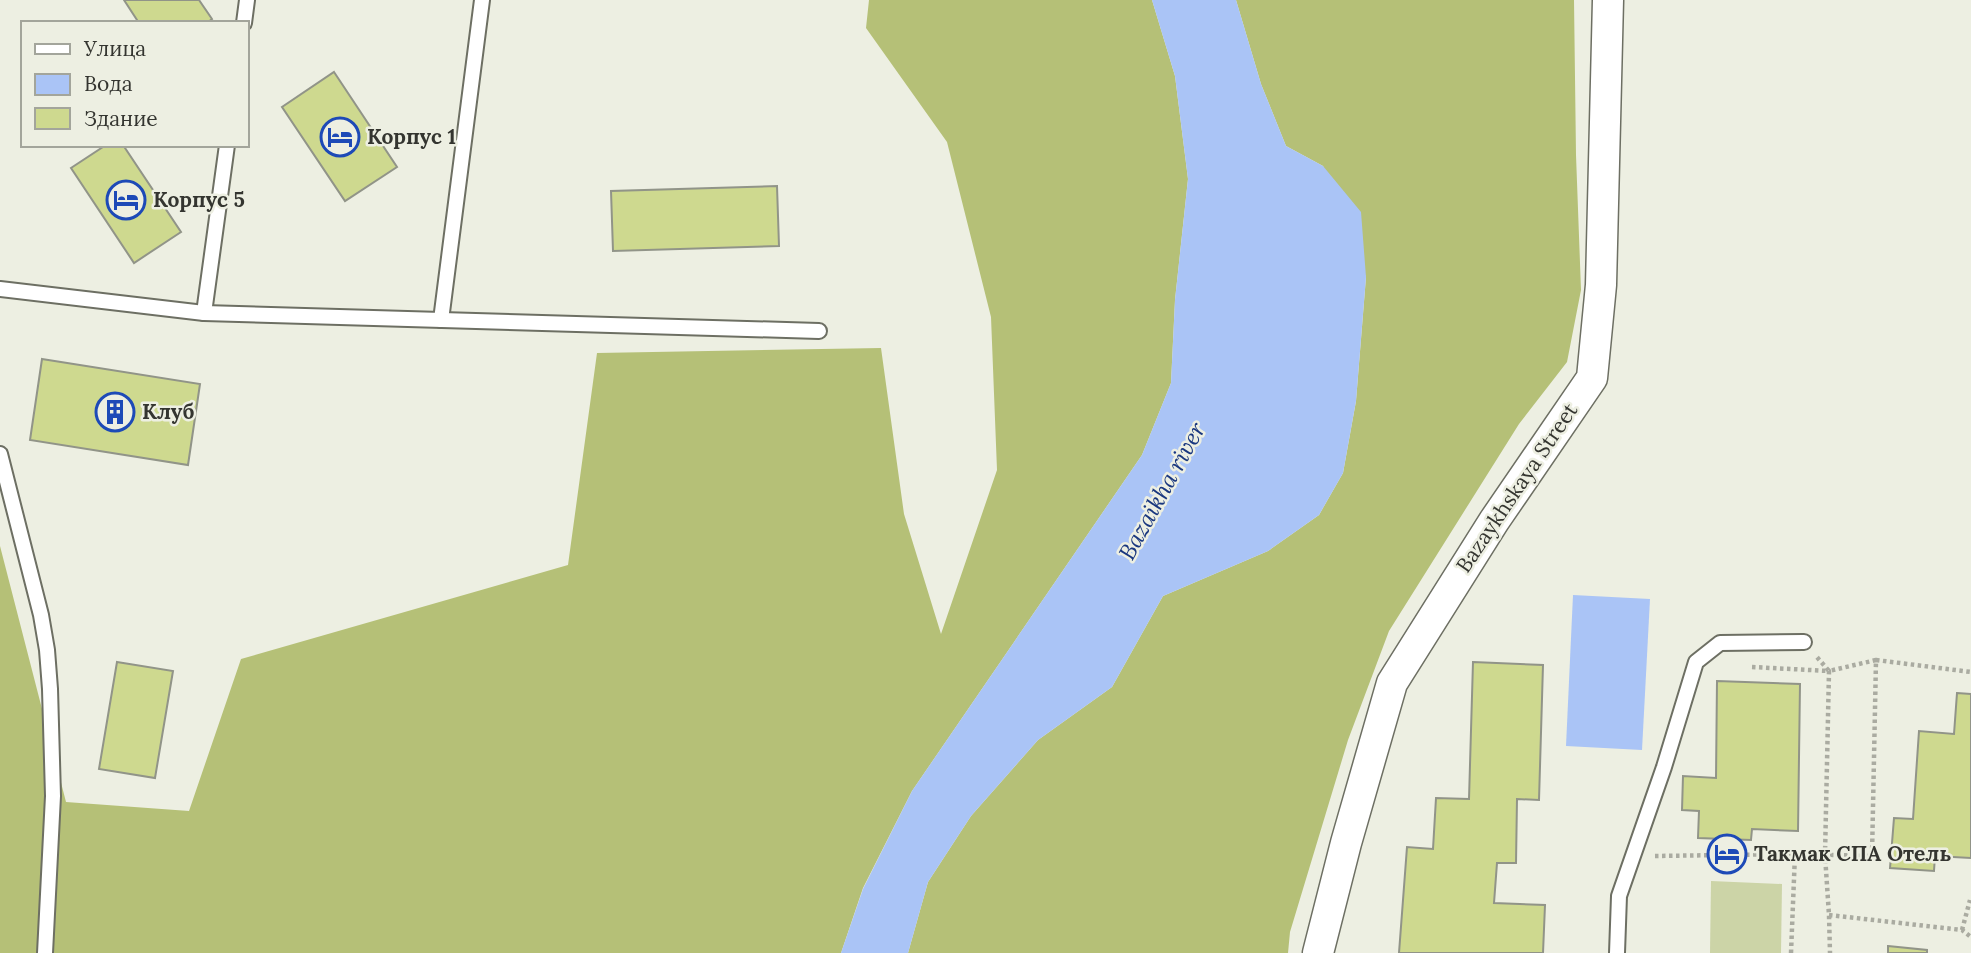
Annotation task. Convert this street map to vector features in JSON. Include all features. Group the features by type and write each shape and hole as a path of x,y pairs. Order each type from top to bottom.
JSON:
{"street":[{"name":"Bazaykhskaya Street","path":"1318,953 1392,683 1494,521 1592,377 1601,285 1608,0"}],"lane":[{"path":"244,21 247,0"},
{"path":"441,320 482,0"},
{"path":"204,313 228,147"},
{"path":"0,289 204,313 819,331"},
{"path":"0,454 41,615 51,689 53,796 45,953"},
{"path":"1617,953 1619,896 1664,767 1696,662 1720,643 1804,642"}],"path":[{"path":"1650,856 1872,856 1876,660"},
{"path":"1748,667 1829,671 1876,660 1971,672"},
{"path":"1829,671 1825,855 1829,953"},
{"path":"1791,953 1795,854"},
{"path":"1962,930 1970,900"},
{"path":"1829,915 1962,930 1971,937"}],"green space":[{"path":"869,0 1152,0 1175,76 1188,179 1175,300 1171,383 1142,455 912,791 863,888 841,953 0,953 0,546 66,802 189,811 241,659 568,565 597,353 881,348 904,514 941,634 997,470 991,317 947,142 866,28"},
{"path":"1236,0 1574,0 1581,290 1567,362 1519,424 1389,631 1348,740 1290,932 1288,953 908,953 928,882 971,816 1038,740 1112,687 1163,596 1268,551 1319,515 1343,473 1356,401 1366,277 1323,166 1286,146 1261,84"},
{"path":"1711,881 1782,884 1781,953 1710,953"}],"water":[{"name":"Bazaikha river","path":"1152,0 1236,0 1261,84 1286,146 1323,166 1361,212 1366,277 1356,401 1343,473 1319,515 1268,551 1163,596 1112,687 1038,740 971,816 928,882 908,953 841,953 863,889 912,791 1142,455 1171,383 1175,300 1188,179 1175,76"},
{"path":"1573,595 1650,599 1642,750 1566,746"}],"building":[{"path":"124,0 199,0 212,19 210,21 138,21"},
{"name":"Корпус 1","path":"334,72 397,167 345,201 282,107"},
{"name":"Корпус 5","path":"103,147 124,147 181,232 134,263 71,168"},
{"path":"777,186 779,246 613,251 611,191"},
{"name":"Клуб","path":"42,359 200,384 188,465 30,440"},
{"path":"117,662 173,671 155,778 99,769"},
{"path":"1473,662 1543,665 1539,800 1517,799 1516,863 1497,863 1494,903 1545,905 1543,953 1399,953 1407,847 1433,849 1436,798 1469,799"},
{"path":"1717,681 1800,684 1798,831 1752,829 1751,840 1698,838 1699,811 1682,810 1683,776 1716,778"},
{"path":"1957,693 1971,694 1971,858 1935,856 1934,871 1890,868 1894,818 1913,819 1919,731 1954,734"},
{"path":"1888,946 1927,950 1927,953 1888,953"}],"place":[{"name":"Корпус 1","path":"340,137"},
{"name":"Корпус 5","path":"126,200"},
{"name":"Клуб","path":"115,412"},
{"name":"Такмак СПА Отель","path":"1727,854"}]}
